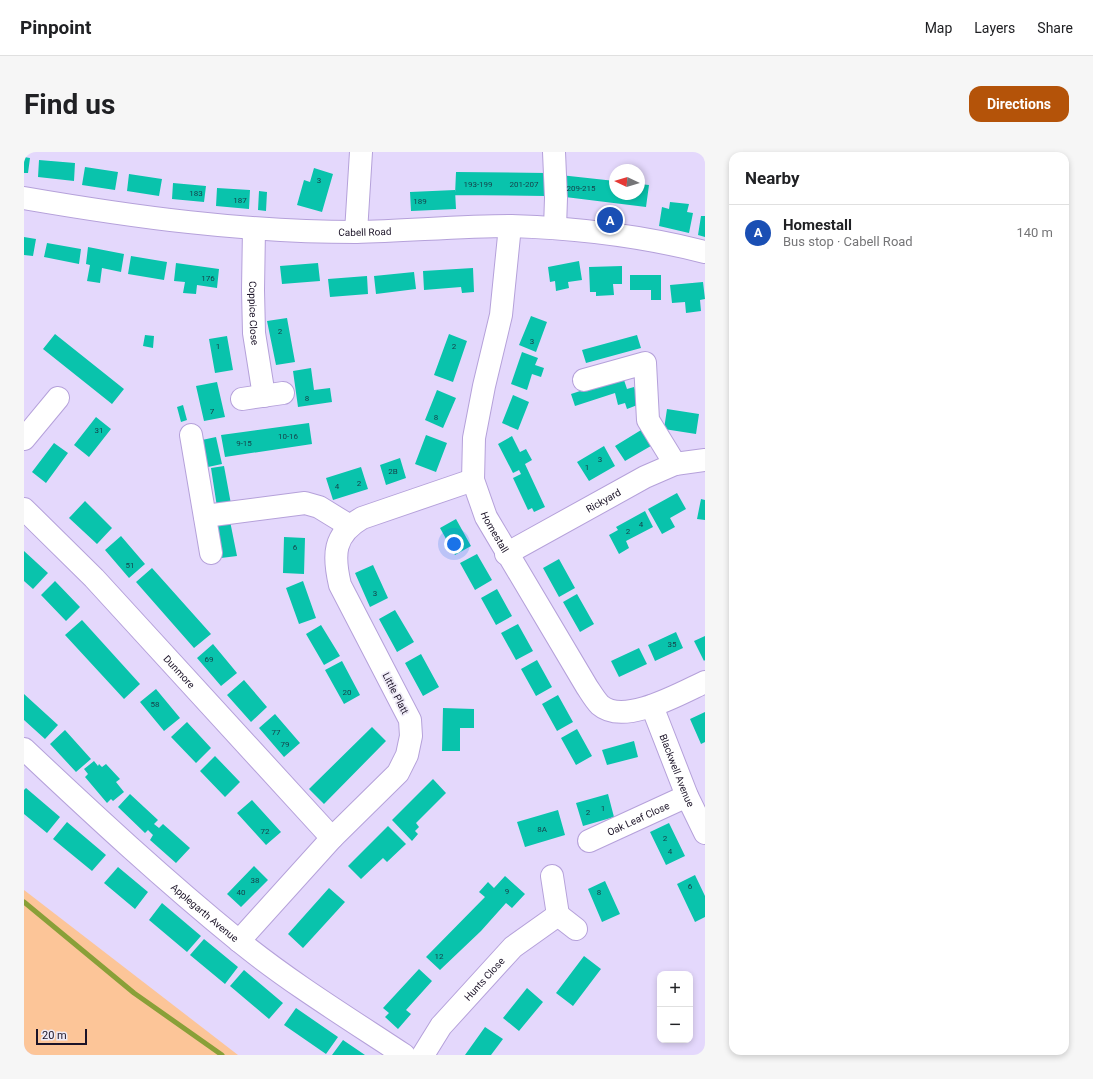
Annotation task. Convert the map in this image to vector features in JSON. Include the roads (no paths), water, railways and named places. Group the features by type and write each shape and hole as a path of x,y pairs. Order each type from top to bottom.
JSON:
{"street":[{"path":"356,232 361,152"},
{"path":"554,152 556,198 555,228"},
{"name":"Cabell Road","path":"24,198 111,213 254,229 356,232 510,226 555,228 637,238 705,252"},
{"name":"Homestall","path":"510,226 501,315 484,386 474,438 473,480 486,517 506,554 600,705 613,710 627,712 652,706 705,682"},
{"name":"Coppice Close","path":"242,399 273,394 254,332 254,229"},
{"path":"584,380 645,363 648,420 675,464"},
{"path":"24,439 60,394"},
{"path":"191,436 211,554"},
{"name":"Rickyard","path":"506,554 645,477 675,464 705,460"},
{"name":"Little Platt","path":"239,941 332,838 398,773 407,755 410,736 410,720 340,585 335,563 337,544 350,526 362,518 473,480"},
{"path":"205,516 305,503 319,507 350,526"},
{"name":"Dunmore","path":"24,508 94,578 332,838"},
{"name":"Blackwell Avenue","path":"652,706 687,796 705,833"},
{"name":"Applegarth Avenue","path":"24,749 138,855 239,941 290,979 404,1055"},
{"name":"Oak Leaf Close","path":"589,841 687,796"},
{"path":"552,876 558,915 576,929"},
{"name":"Hunts Close","path":"423,1055 441,1026 513,947 558,915"}],"waterway":[{"path":"24,902 134,993 222,1055"}],"place":[{"name":"Homestall","path":"610,220"}]}
